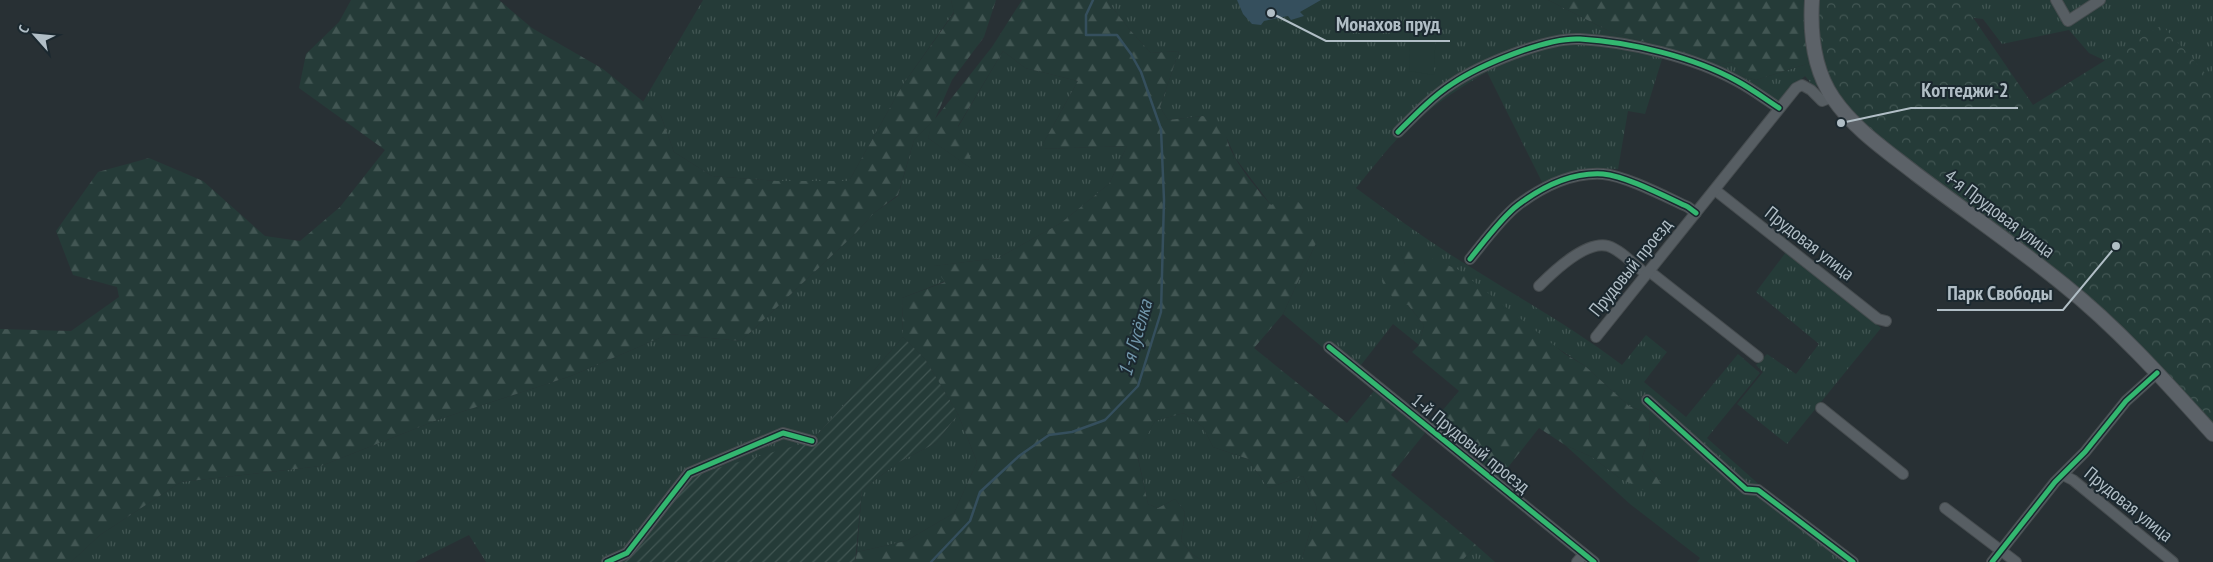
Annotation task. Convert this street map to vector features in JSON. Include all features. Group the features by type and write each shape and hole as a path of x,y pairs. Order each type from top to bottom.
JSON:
{"main road":[{"name":"4-я Прудовая улица","path":"1812,0 1811,17 1819,71 1832,97 1847,116 1883,148 2064,285 2112,327 2213,434"}],"street":[{"path":"2056,0 2068,21 2100,0"},
{"path":"1398,132 1451,84 1484,65 1543,45 1579,39 1655,50 1704,65 1736,80 1779,108"},
{"name":"Прудовый проезд","path":"1596,337 1796,88 1802,85 1811,90 1822,101 1832,97"},
{"path":"1470,259 1517,206 1552,184 1566,178 1602,174 1619,178 1688,207 1696,213"},
{"name":"Прудовая улица","path":"1715,190 1878,319 1886,321"},
{"path":"1538,286 1586,248 1608,246 1647,272 1758,357"},
{"name":"1-й Прудовый проезд","path":"1329,347 1580,558 1594,562"},
{"path":"1992,562 2054,482 2085,452 2126,401 2157,373"},
{"path":"1646,400 1746,489 1758,490 1852,562"},
{"path":"1821,408 1903,474"},
{"path":"607,562 627,553 688,473 783,433 812,441"},
{"name":"Прудовая улица","path":"2063,475 2073,480 2173,562"},
{"path":"1945,508 2016,562"}],"green space":[{"path":"351,0 499,0 532,28 603,69 661,116 674,152 712,176 777,181 849,181 902,86 954,13 951,0 996,0 984,37 952,80 935,119 992,47 1022,0 1109,0 1108,2 1130,30 1151,53 1179,51 1160,107 1168,120 1203,116 1227,129 1227,137 1235,157 1271,205 1292,195 1303,207 1317,241 1283,314 1254,348 1347,423 1374,391 1425,433 1391,475 1476,545 1461,562 1301,562 1317,508 1303,476 1268,488 1248,459 1213,447 1203,427 1184,413 1155,421 1137,454 1148,504 1158,508 1175,499 1185,512 1181,541 1192,554 1204,562 855,562 857,552 906,541 954,513 977,462 958,414 925,359 903,337 902,298 945,282 933,266 998,258 1061,223 1109,184 1127,146 1040,149 1078,81 1025,68 1003,51 958,126 976,172 928,138 932,122 914,140 898,195 874,213 856,233 741,341 669,334 571,376 440,419 321,466 181,482 100,535 71,562 0,562 0,329 71,331 119,297 117,287 73,275 56,231 98,172 149,158 203,181 265,236 300,241 340,207 385,150 299,88 306,54 339,22"},
{"path":"703,0 951,0 954,12 902,86 849,181 777,181 712,176 674,152 661,116 643,102"},
{"path":"1109,0 1548,0 1611,32 1721,64 1732,62 1743,76 1756,80 1810,63 1818,86 1814,87 1805,76 1778,101 1767,103 1702,68 1663,56 1645,114 1628,111 1618,169 1580,172 1542,182 1487,72 1442,100 1421,116 1390,147 1356,188 1442,249 1567,327 1622,365 1646,335 1667,352 1644,382 1686,417 1738,354 1760,373 1707,438 1763,488 1856,562 1697,562 1700,558 1630,504 1565,445 1592,457 1621,479 1662,484 1642,458 1649,438 1650,414 1629,406 1585,366 1398,245 1405,264 1408,305 1424,325 1419,345 1393,324 1354,374 1283,314 1317,241 1271,205 1236,159 1225,134 1203,116 1168,120 1160,107 1179,51 1151,53 1130,30 1108,2"},
{"path":"1548,0 1806,0 1804,18 1810,63 1756,80 1743,76 1732,62 1721,64 1611,32"},
{"path":"1817,0 1961,0 2033,105 2162,25 2213,82 2213,427 2159,369 1885,146 1837,96 1824,71"},
{"path":"1893,0 2213,0 2213,112 2089,53 2069,30 2002,44 1983,19 1900,9"},
{"path":"1410,24 1436,25 1434,75 1409,71"},
{"path":"1003,51 1025,68 1078,81 1040,149 1127,146 1109,184 1061,223 998,258 934,266 946,281 902,298 903,337 812,441 627,553 607,562 486,562 469,535 415,562 71,562 100,535 181,482 321,466 440,419 571,376 669,334 741,341 856,233 874,213 898,196 914,140 933,121 928,138 975,171 958,127"},
{"path":"1397,244 1459,270 1565,354 1585,366 1629,406 1650,414 1649,438 1642,458 1662,484 1654,495 1621,479 1592,457 1565,445 1539,428 1498,480 1430,425 1459,391 1412,352 1419,345 1424,325 1408,305 1396,302 1383,284 1380,265 1405,264"},
{"path":"1786,252 1881,328 1787,444 1737,404 1763,372 1756,365 1767,354 1796,374 1819,344 1756,292"},
{"path":"903,337 925,359 958,414 936,443 899,462 862,490 855,562 607,562 627,553 693,475 812,441"},
{"path":"1184,413 1203,427 1213,447 1248,459 1268,488 1303,476 1317,508 1301,562 1204,562 1192,554 1181,541 1185,512 1175,499 1158,508 1148,504 1137,453 1155,421"},
{"path":"958,414 977,462 954,513 906,541 857,552 862,490 899,462 936,443"},
{"path":"1476,545 1495,562 1461,562"}],"water":[{"path":"1237,0 1321,0 1300,12 1304,16 1291,20 1288,16 1264,21 1261,25 1252,24 1243,14"}],"waterway":[{"name":"1-я Гусёлка","path":"931,562 970,521 980,492 1019,456 1049,435 1072,432 1105,420 1138,386 1161,312 1164,200 1161,129 1141,72 1117,35 1086,35 1086,15 1093,0"}],"cycle path":[{"path":"1398,132 1424,106 1452,84 1479,69 1532,47 1580,39 1620,43 1682,58 1720,72 1779,108"},
{"path":"1470,259 1499,223 1518,205 1547,187 1580,175 1603,174 1623,179 1688,207 1696,213"},
{"path":"1329,347 1594,562"},
{"path":"1992,562 2055,482 2085,452 2126,401 2157,373"},
{"path":"1647,400 1746,489 1758,490 1853,562"},
{"path":"607,562 627,553 689,473 783,433 812,441"}],"place":[{"name":"Монахов пруд","path":"1271,13"},
{"name":"Коттеджи-2","path":"1841,123"},
{"name":"Парк Свободы","path":"2116,246"}]}
